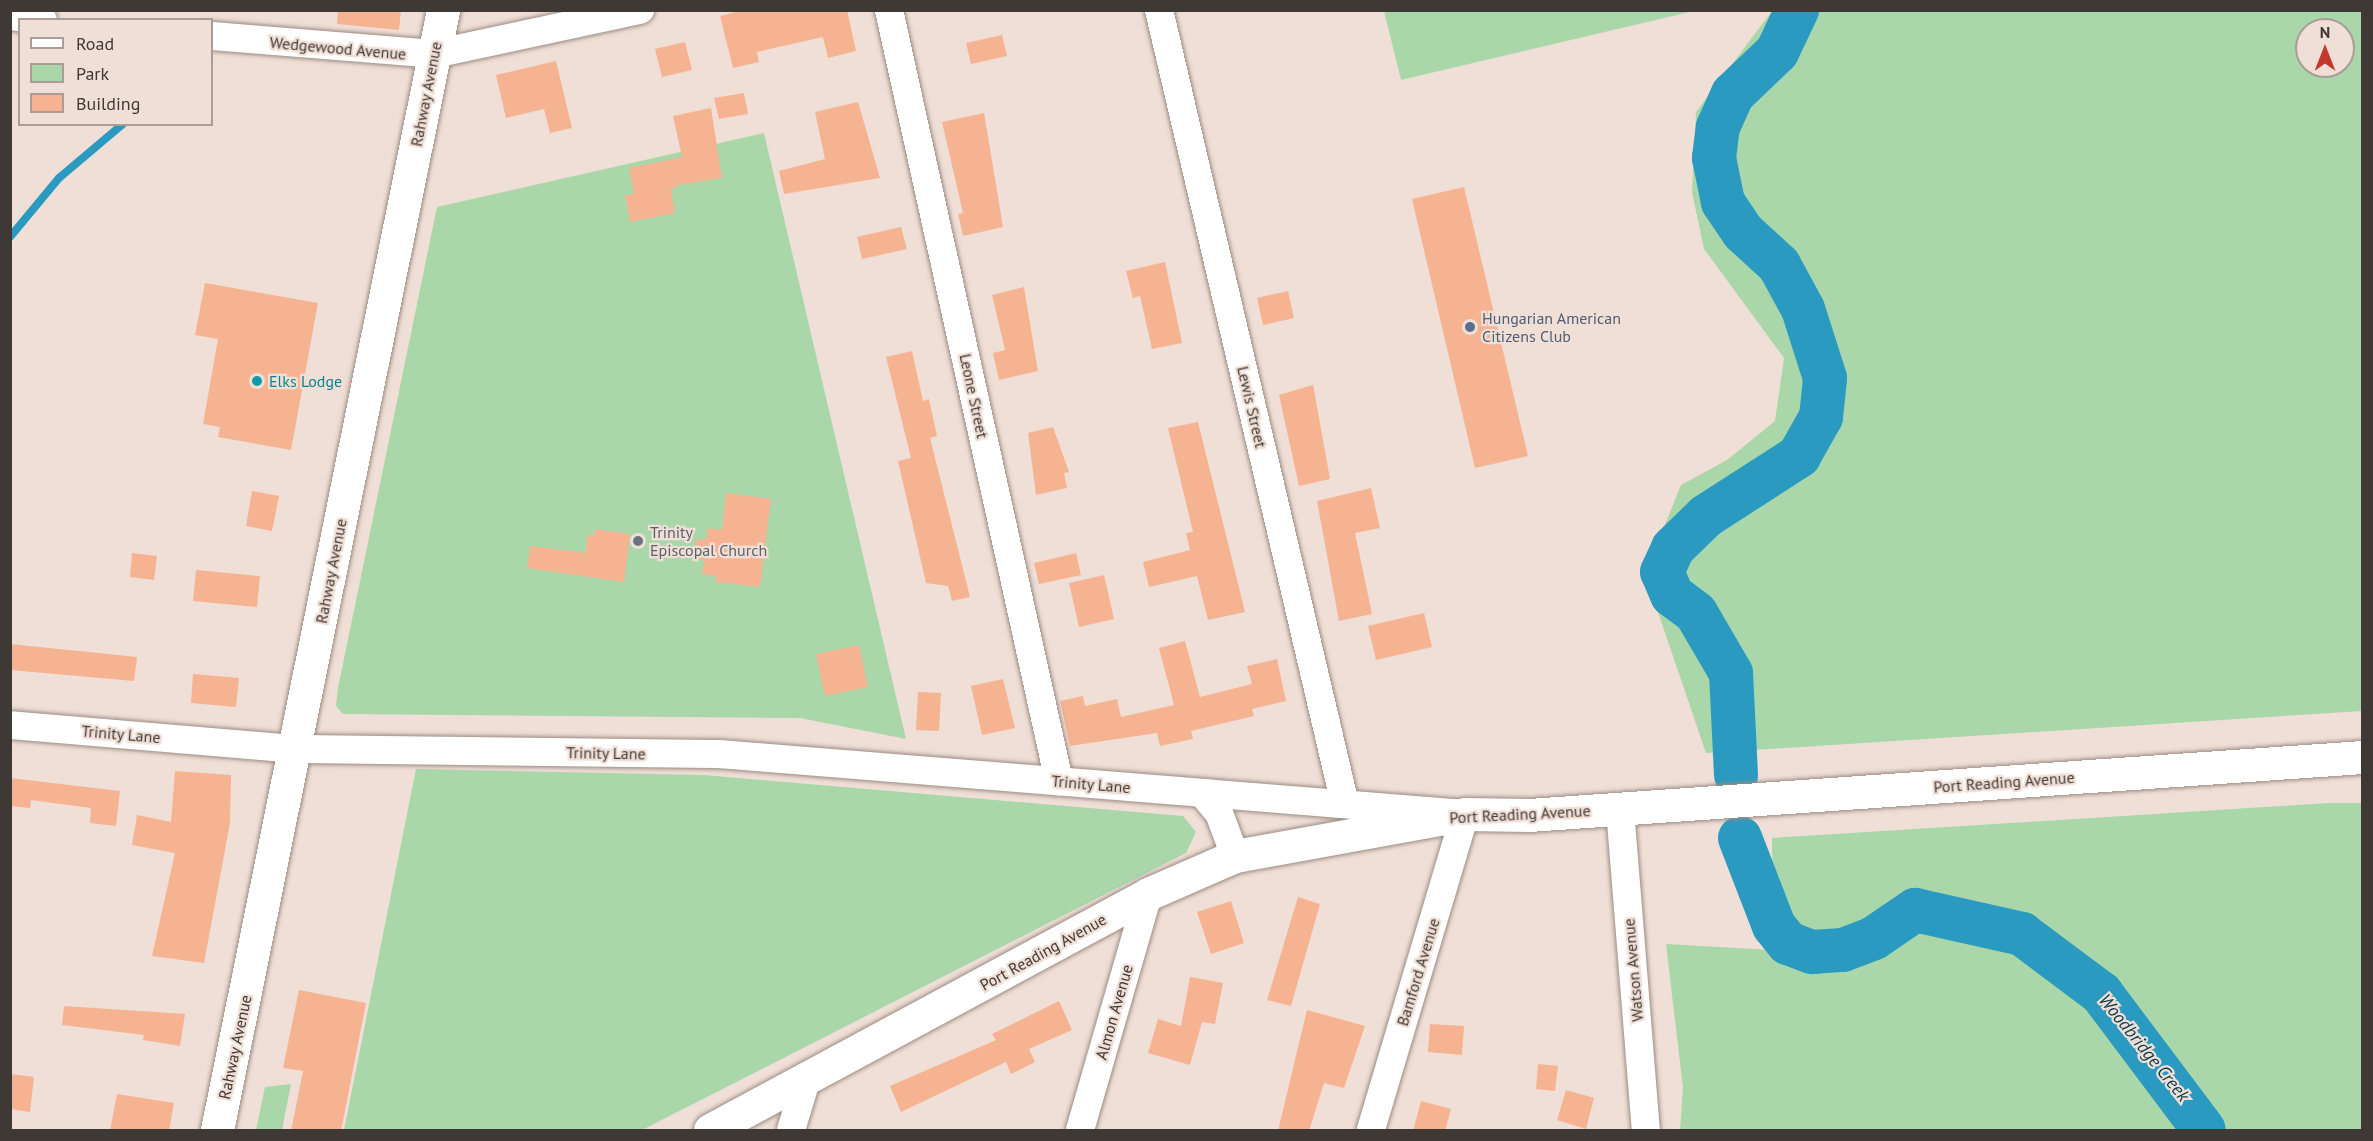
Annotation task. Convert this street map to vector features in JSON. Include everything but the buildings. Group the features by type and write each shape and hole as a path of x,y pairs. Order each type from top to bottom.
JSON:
{"main road":[{"name":"Rahway Avenue","path":"217,1131 443,10"},
{"name":"Port Reading Avenue","path":"710,1131 805,1084 1148,894 1235,856 1465,814 1620,809 2362,757"}],"street":[{"name":"Wedgewood Avenue","path":"213,36 434,54 640,10"},
{"name":"Leone Street","path":"889,10 1059,781"},
{"name":"Lewis Street","path":"1159,10 1345,804"},
{"path":"10,16 26,18"},
{"name":"Trinity Lane","path":"10,725 295,749 719,754 1465,814"},
{"path":"1202,793 1219,813 1235,856"},
{"name":"Watson Avenue","path":"1620,809 1646,1131"},
{"name":"Bamford Avenue","path":"1371,1131 1465,814"},
{"name":"Almon Avenue","path":"1080,1131 1148,894"},
{"path":"791,1131 805,1084"}],"green space":[{"path":"1384,10 1694,11 1401,80"},
{"path":"1772,11 2362,11 2362,711 1706,753 1645,574 1681,485 1727,460 1775,421 1784,358 1704,249 1692,192 1696,112"},
{"path":"764,133 906,739 800,718 343,714 336,706 338,688 437,207"},
{"path":"416,769 704,775 1183,816 1196,832 1186,853 642,1130 344,1130"},
{"path":"2329,803 2362,803 2362,1130 1680,1130 1683,1088 1666,944 1773,950 1772,838"},
{"path":"291,1084 282,1130 256,1130 265,1087"}],"waterway":[{"name":"Woodbridge Creek","path":"1736,775 1731,673 1696,613 1672,595 1662,572 1673,548 1706,516 1799,456 1821,417 1825,378 1803,309 1779,265 1743,232 1723,202 1714,158 1718,127 1733,94 1777,52 1797,10"},
{"path":"10,237 59,178 121,126"},
{"name":"Woodbridge Creek","path":"1740,838 1774,926 1788,943 1812,952 1843,950 1874,938 1915,910 2022,934 2101,993 2204,1130"}],"place":[{"name":"Hungarian American Citizens Club","path":"1470,327"},
{"name":"Elks Lodge","path":"257,381"},
{"name":"Trinity Episcopal Church","path":"638,541"}]}
